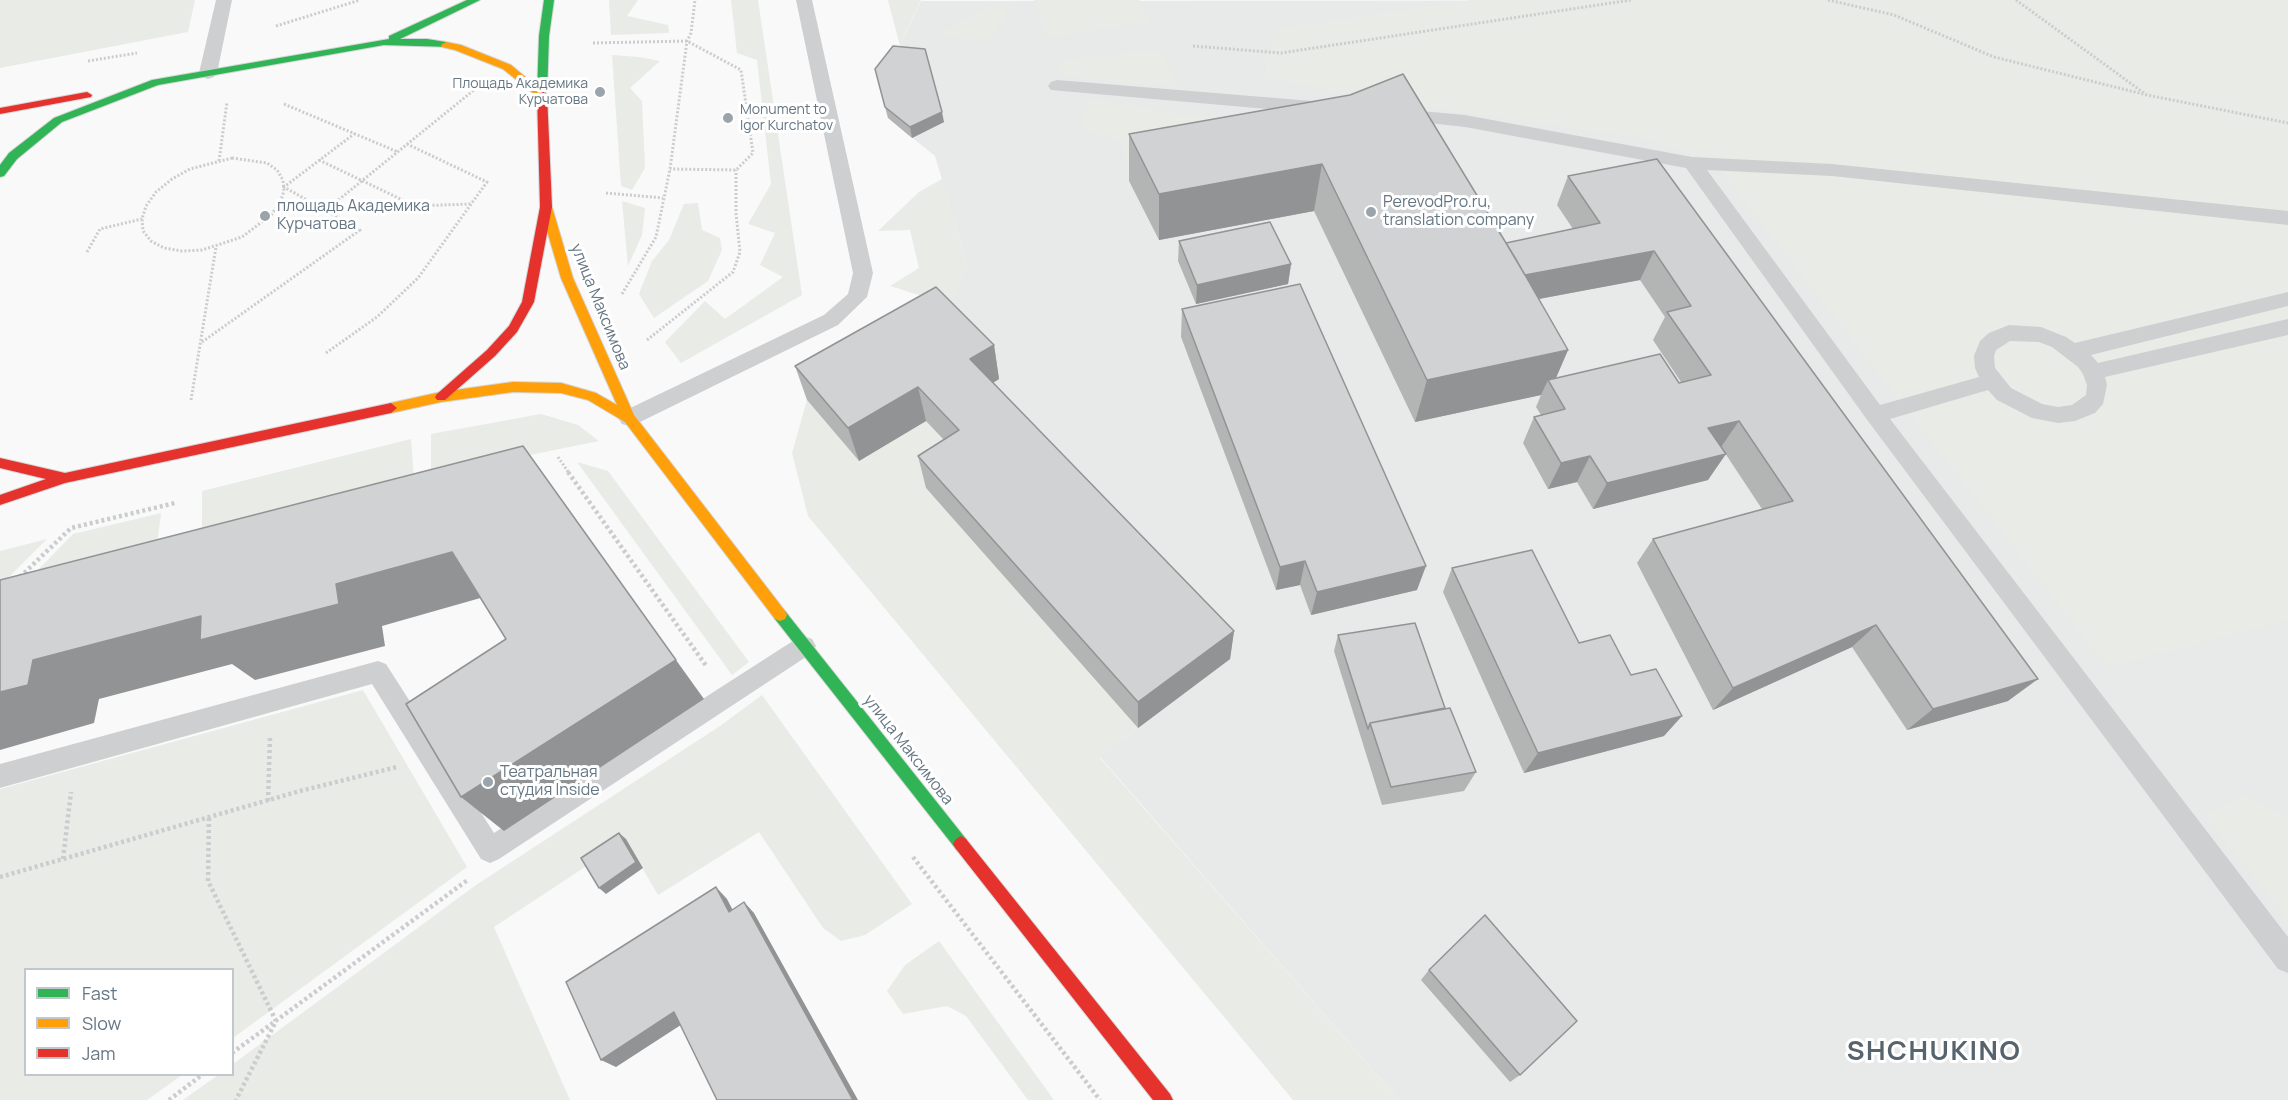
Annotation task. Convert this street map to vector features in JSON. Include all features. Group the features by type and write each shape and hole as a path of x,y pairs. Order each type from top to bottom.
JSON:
{"main road":[{"path":"384,42 475,0"},
{"path":"441,397 491,353 513,329 528,302 546,207 542,95 544,36 549,0"},
{"path":"0,111 384,42 427,42 457,47 507,67 542,95"},
{"path":"0,173 13,156 58,120 156,82"},
{"name":"улица Максимова","path":"546,207 567,278 629,418 804,646 1164,1100"},
{"name":"улица Максимова","path":"0,500 65,478 441,397 513,387 561,388 592,396 629,418"},
{"path":"0,463 65,478"}],"lane":[{"path":"208,73 224,0"},
{"path":"629,418 831,320 857,297 863,273 804,0"},
{"path":"1056,86 1339,109"},
{"path":"1384,114 1465,121 1692,163 1832,171 2288,218"},
{"path":"1692,163 1875,415 2288,959"},
{"path":"2074,351 2288,299"},
{"path":"2093,372 2288,327"},
{"path":"2009,333 2042,336 2074,351 2093,372 2097,386 2096,398 2088,407 2075,413 2058,415 2020,405 2004,394 1992,381 1985,368 1984,356 1987,346 1996,338 2009,333"},
{"path":"1875,415 1992,381"},
{"path":"0,776 378,672 490,850 729,697 804,646"}],"path":[{"path":"622,294 656,237 670,169 687,41 691,33 695,0"},
{"path":"1193,46 1281,52 1630,0"},
{"path":"1828,0 1894,15 1994,57 2147,95 2288,123"},
{"path":"2016,0 2147,95"},
{"path":"593,43 687,41 741,70 753,153 736,170 736,213 740,252 733,272 647,340"},
{"path":"81,62 139,52"},
{"path":"326,210 477,88"},
{"path":"284,104 398,152"},
{"path":"284,187 354,134"},
{"path":"326,353 377,317 418,278 487,182 407,144"},
{"path":"232,158 267,163 277,170 284,187 280,203 271,216 242,237 216,247 182,251 164,248 151,241 143,231 142,219 146,206 164,185 190,169 211,162 232,158"},
{"path":"319,160 415,206 471,204"},
{"path":"670,169 736,170"},
{"path":"202,342 360,230 284,187"},
{"path":"606,193 663,198"},
{"path":"87,252 100,229 142,219"},
{"path":"191,400 216,247"},
{"path":"558,458 729,697"},
{"path":"15,583 70,528 175,503"},
{"path":"268,801 271,702"},
{"path":"63,859 76,755"},
{"path":"0,877 268,801 432,758"},
{"path":"209,818 208,881 276,1021"},
{"path":"907,848 1100,1100"},
{"path":"234,1052 471,877 490,850"},
{"path":"236,1100 276,1021"},
{"path":"169,1100 200,1076"}],"shaded area":[{"path":"0,0 195,0 188,32 0,68"},
{"path":"609,0 638,0 627,16 668,25 669,33 611,35"},
{"path":"731,0 758,0 802,295 681,363 665,342 705,301 725,319 783,277 760,265 775,233 748,224 771,184 757,60 737,53"},
{"path":"888,0 921,0 900,46"},
{"path":"1034,0 1140,0 1149,22 1047,38"},
{"path":"1471,0 2288,0 2288,621 2107,667 1712,160 1642,138 1360,98 1266,77 1265,55 1283,28"},
{"path":"2288,0 2288,1100 1399,1100 1100,757 1138,728 926,488 926,421 859,461 967,265 935,156 888,118 877,80 895,57 921,1"},
{"path":"1001,1 1006,16 990,42 937,35"},
{"path":"1162,50 1179,88 1067,77 1056,68 1073,58"},
{"path":"612,55 660,61 630,88 642,101 645,168 632,190 621,186"},
{"path":"1088,98 1343,142 1129,181 1124,142 1082,130"},
{"path":"942,179 967,265 951,305 890,286 919,268 910,230 878,231 919,192"},
{"path":"622,201 645,208 642,235 628,266"},
{"path":"698,203 702,230 720,238 722,250 708,281 654,318 639,294 652,261 669,240 684,204"},
{"path":"807,400 859,461 926,421 966,463 926,488 1138,728 1100,758 1399,1100 1293,1100 808,516 792,453"},
{"path":"541,414 578,425 599,441 431,475 431,434"},
{"path":"411,439 414,480 202,532 202,491"},
{"path":"577,462 608,471 749,662 732,675"},
{"path":"161,513 157,545 33,575 73,534"},
{"path":"47,539 4,582 0,583 0,551"},
{"path":"363,690 467,867 234,1037 234,968 24,968 24,1076 181,1076 147,1100 0,1100 0,789"},
{"path":"762,695 912,904 865,935 841,941 823,928 759,832 658,895 626,840 494,927 570,1100 183,1100 217,1076 234,1076 234,1063 476,885 720,726"},
{"path":"2244,794 2288,820 2288,921 2204,814"},
{"path":"939,941 1054,1100 1028,1100 966,1016 947,1006 903,1014 887,991 905,965"}],"building":[{"path":"893,46 925,49 942,112 910,127 885,107 875,69"},
{"path":"1403,74 1517,261 1568,350 1427,380 1322,164 1159,194 1129,134 1350,95"},
{"path":"1657,159 2038,679 1933,709 1876,625 1733,688 1653,539 1793,501 1739,421 1708,428 1726,454 1607,483 1590,456 1561,463 1534,417 1565,409 1548,380 1660,354 1679,383 1711,375 1667,312 1691,306 1654,251 1525,275 1506,243 1600,223 1568,176"},
{"path":"1270,222 1291,264 1197,285 1179,241"},
{"path":"1300,284 1426,566 1317,592 1305,561 1280,567 1182,309"},
{"path":"936,287 994,345 970,359 1234,631 1138,702 918,456 959,430 918,387 848,428 795,366"},
{"path":"523,446 676,660 461,797 406,704 506,639 452,552 336,584 339,604 200,640 201,616 33,660 28,685 0,692 0,580"},
{"path":"1532,550 1579,643 1610,635 1631,675 1656,669 1682,716 1538,753 1452,568"},
{"path":"1415,623 1445,708 1370,723 1368,729 1338,635"},
{"path":"1450,708 1476,772 1391,787 1370,723"},
{"path":"619,833 636,862 599,888 581,858"},
{"path":"716,887 729,912 744,902 853,1100 717,1100 674,1012 601,1060 566,982"},
{"path":"1485,915 1577,1021 1520,1075 1429,970"}],"traffic: fast":[{"path":"393,38 475,0"},
{"path":"542,94 544,36 549,0"},
{"path":"0,173 13,156 58,120 156,82 384,42 427,42 446,45"},
{"path":"780,615 961,844"}],"traffic: slow":[{"path":"446,45 457,47 507,67 542,95"},
{"path":"546,207 567,278 629,418 780,615"},
{"path":"391,408 441,397 513,387 561,388 592,396 629,418"}],"traffic: jam":[{"path":"441,397 491,353 513,329 528,302 546,207 542,94"},
{"path":"0,111 87,95"},
{"path":"0,463 65,478 391,408"},
{"path":"0,500 65,478"},
{"path":"961,844 1164,1100"}],"place":[{"name":"Площадь Академика Курчатова","path":"600,92"},
{"name":"Monument to Igor Kurchatov","path":"728,118"},
{"name":"PerevodPro.ru, translation company","path":"1371,212"},
{"name":"площадь Академика Курчатова","path":"265,216"},
{"name":"Театральная студия Inside","path":"488,782"}],"district":[{"name":"SHCHUKINO","path":"1934,1052"}]}
